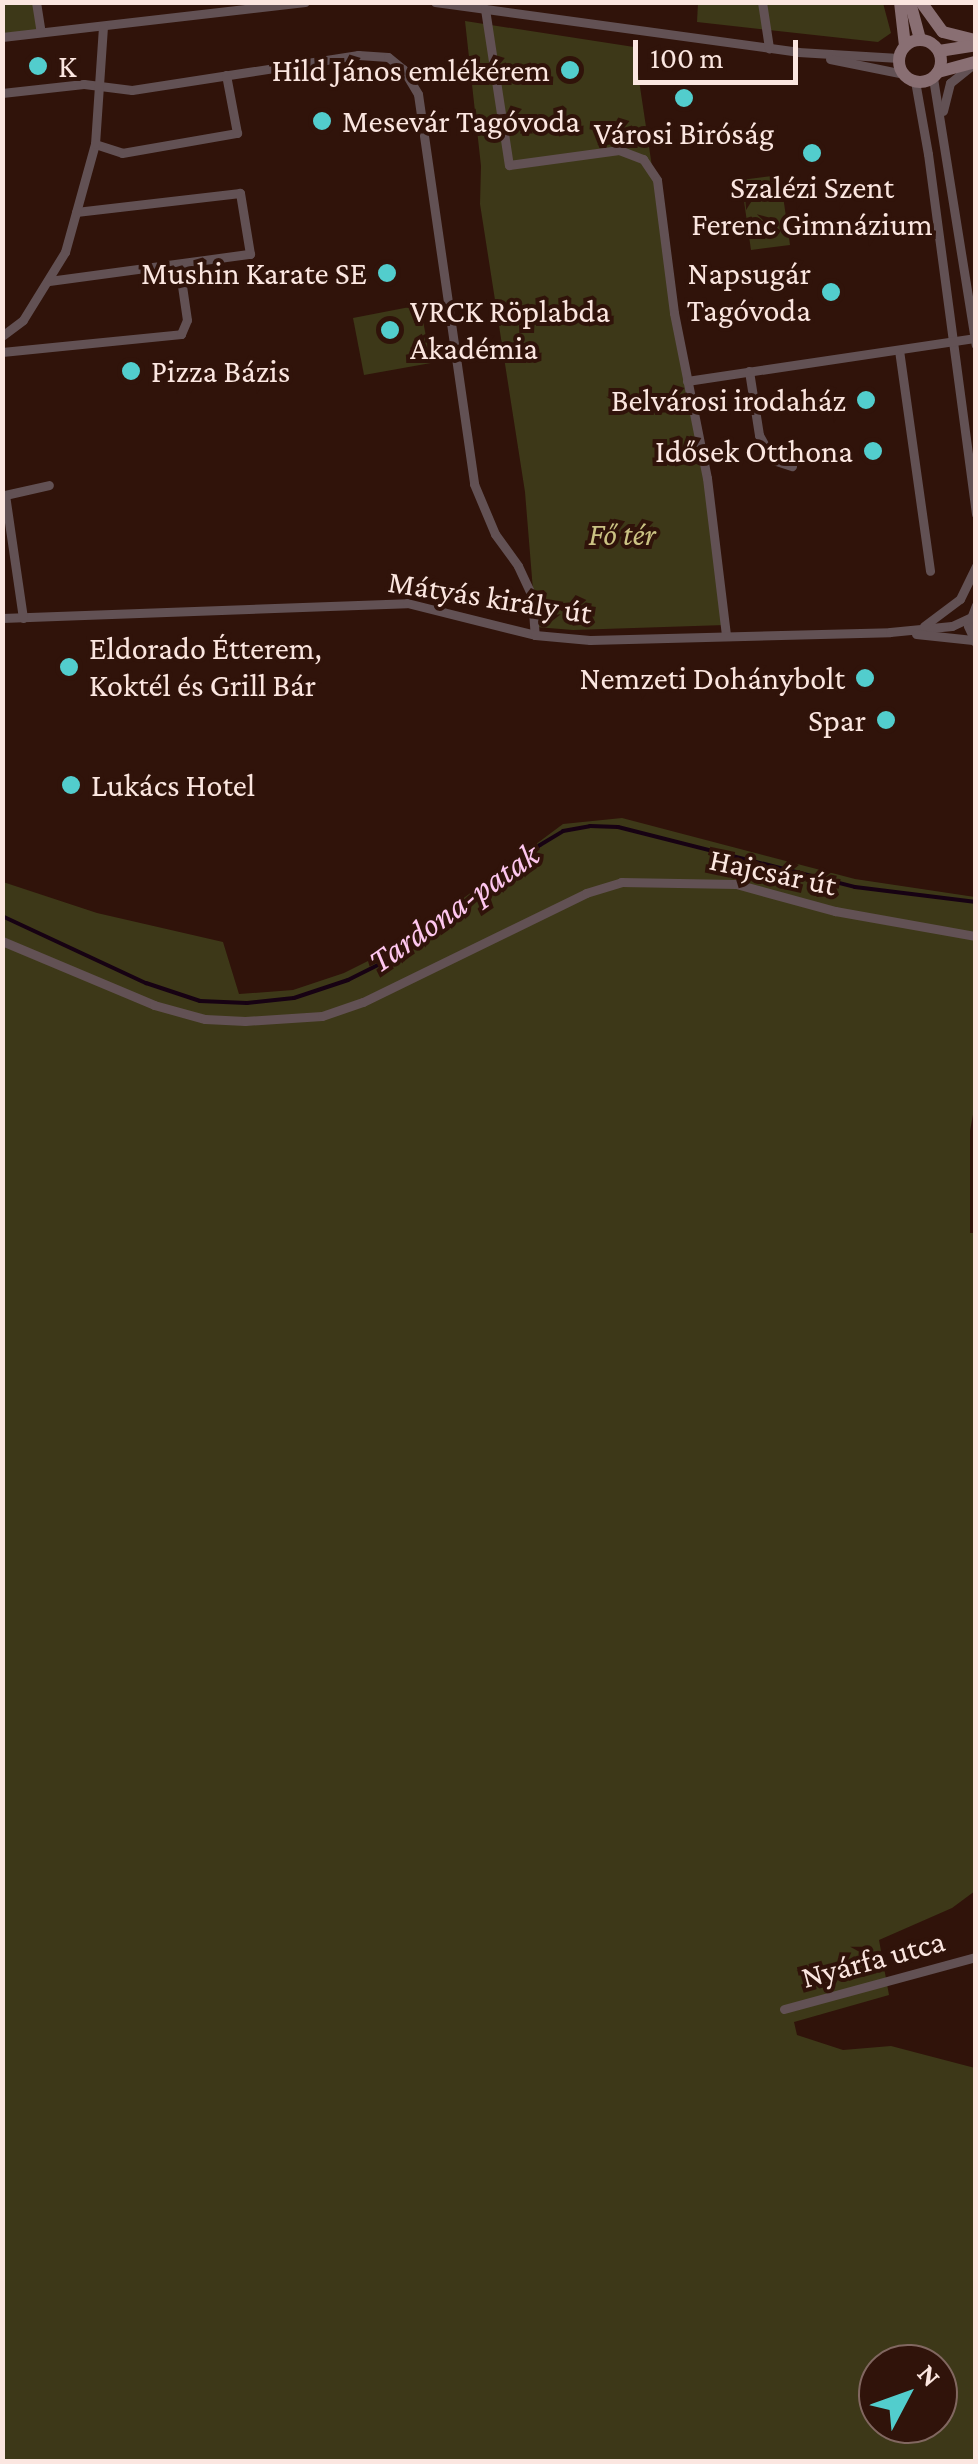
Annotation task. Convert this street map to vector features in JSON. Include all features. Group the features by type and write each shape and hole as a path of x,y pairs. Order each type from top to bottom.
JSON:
{"street":[{"path":"36,2 42,32"},
{"path":"2,37 232,6 305,2"},
{"path":"435,2 798,52 909,78 935,75 976,62"},
{"path":"762,2 769,48"},
{"path":"900,2 902,52 954,342 976,514"},
{"path":"910,2 920,40 939,52 976,42"},
{"path":"921,2 943,32 976,42"},
{"path":"486,8 509,164 619,150 631,152 652,171 707,478 726,635"},
{"path":"2,336 23,320 65,252 94,144 103,26"},
{"path":"798,52 902,52 920,40"},
{"path":"687,381 975,341 935,75 939,52"},
{"path":"2,94 84,84 132,90 374,54 396,61 414,83 474,484 495,534 518,566 532,596 535,635"},
{"path":"943,128 944,97 950,83 976,62"},
{"path":"94,144 122,153 237,134 226,75"},
{"path":"49,281 250,254 240,194 76,212"},
{"path":"2,352 180,334 187,320 178,265"},
{"path":"899,350 930,570"},
{"path":"749,371 760,435 773,460 792,466"},
{"path":"23,618 5,495 49,485"},
{"path":"919,630 960,600 976,566"},
{"name":"Mátyás király út","path":"2,618 407,603 535,635 590,640 890,632 919,630 968,618"},
{"path":"890,632 974,642 968,618 976,605"},
{"name":"Hajcsár út","path":"2,941 154,1005 204,1018 244,1021 322,1016 363,1002 586,893 621,882 736,884 835,911 976,936"},
{"name":"Nyárfa utca","path":"784,2009 976,1957"}],"green space":[{"path":"2,3 35,3 41,32 3,37"},
{"path":"698,3 883,3 891,33 878,42 697,22"},
{"name":"Fő tér","path":"465,21 634,47 674,313 707,478 725,625 573,630 536,627 525,492 480,204 481,166"},
{"path":"780,175 790,245 751,250 741,180"},
{"name":"VRCK Röplabda Akadémia","path":"420,305 431,363 364,375 353,318"},
{"path":"622,818 855,879 975,897 976,1098 970,1131 970,1233 975,1233 975,1891 952,1908 879,1940 889,1995 794,2022 797,2035 843,2050 891,2046 975,2068 975,2461 3,2461 3,882 97,913 223,942 239,994 293,990 344,973 402,944 563,824"}],"waterway":[{"name":"Tardona-patak","path":"2,916 146,983 200,1001 247,1003 294,998 348,980 404,952 540,845 563,831 590,826 618,827 855,887 976,902"}],"place":[{"name":"K","path":"38,66"},
{"name":"Hild János emlékérem","path":"570,70"},
{"name":"Városi Biróság","path":"684,98"},
{"name":"Mesevár Tagóvoda","path":"322,121"},
{"name":"Szalézi Szent Ferenc Gimnázium","path":"812,153"},
{"name":"Mushin Karate SE","path":"387,273"},
{"name":"Napsugár Tagóvoda","path":"831,292"},
{"name":"VRCK Röplabda Akadémia","path":"390,330"},
{"name":"Pizza Bázis","path":"131,371"},
{"name":"Belvárosi irodaház","path":"866,400"},
{"name":"Idősek Otthona","path":"873,451"},
{"name":"Eldorado Étterem, Koktél és Grill Bár","path":"69,667"},
{"name":"Nemzeti Dohánybolt","path":"865,678"},
{"name":"Spar","path":"886,720"},
{"name":"Lukács Hotel","path":"71,785"}]}
